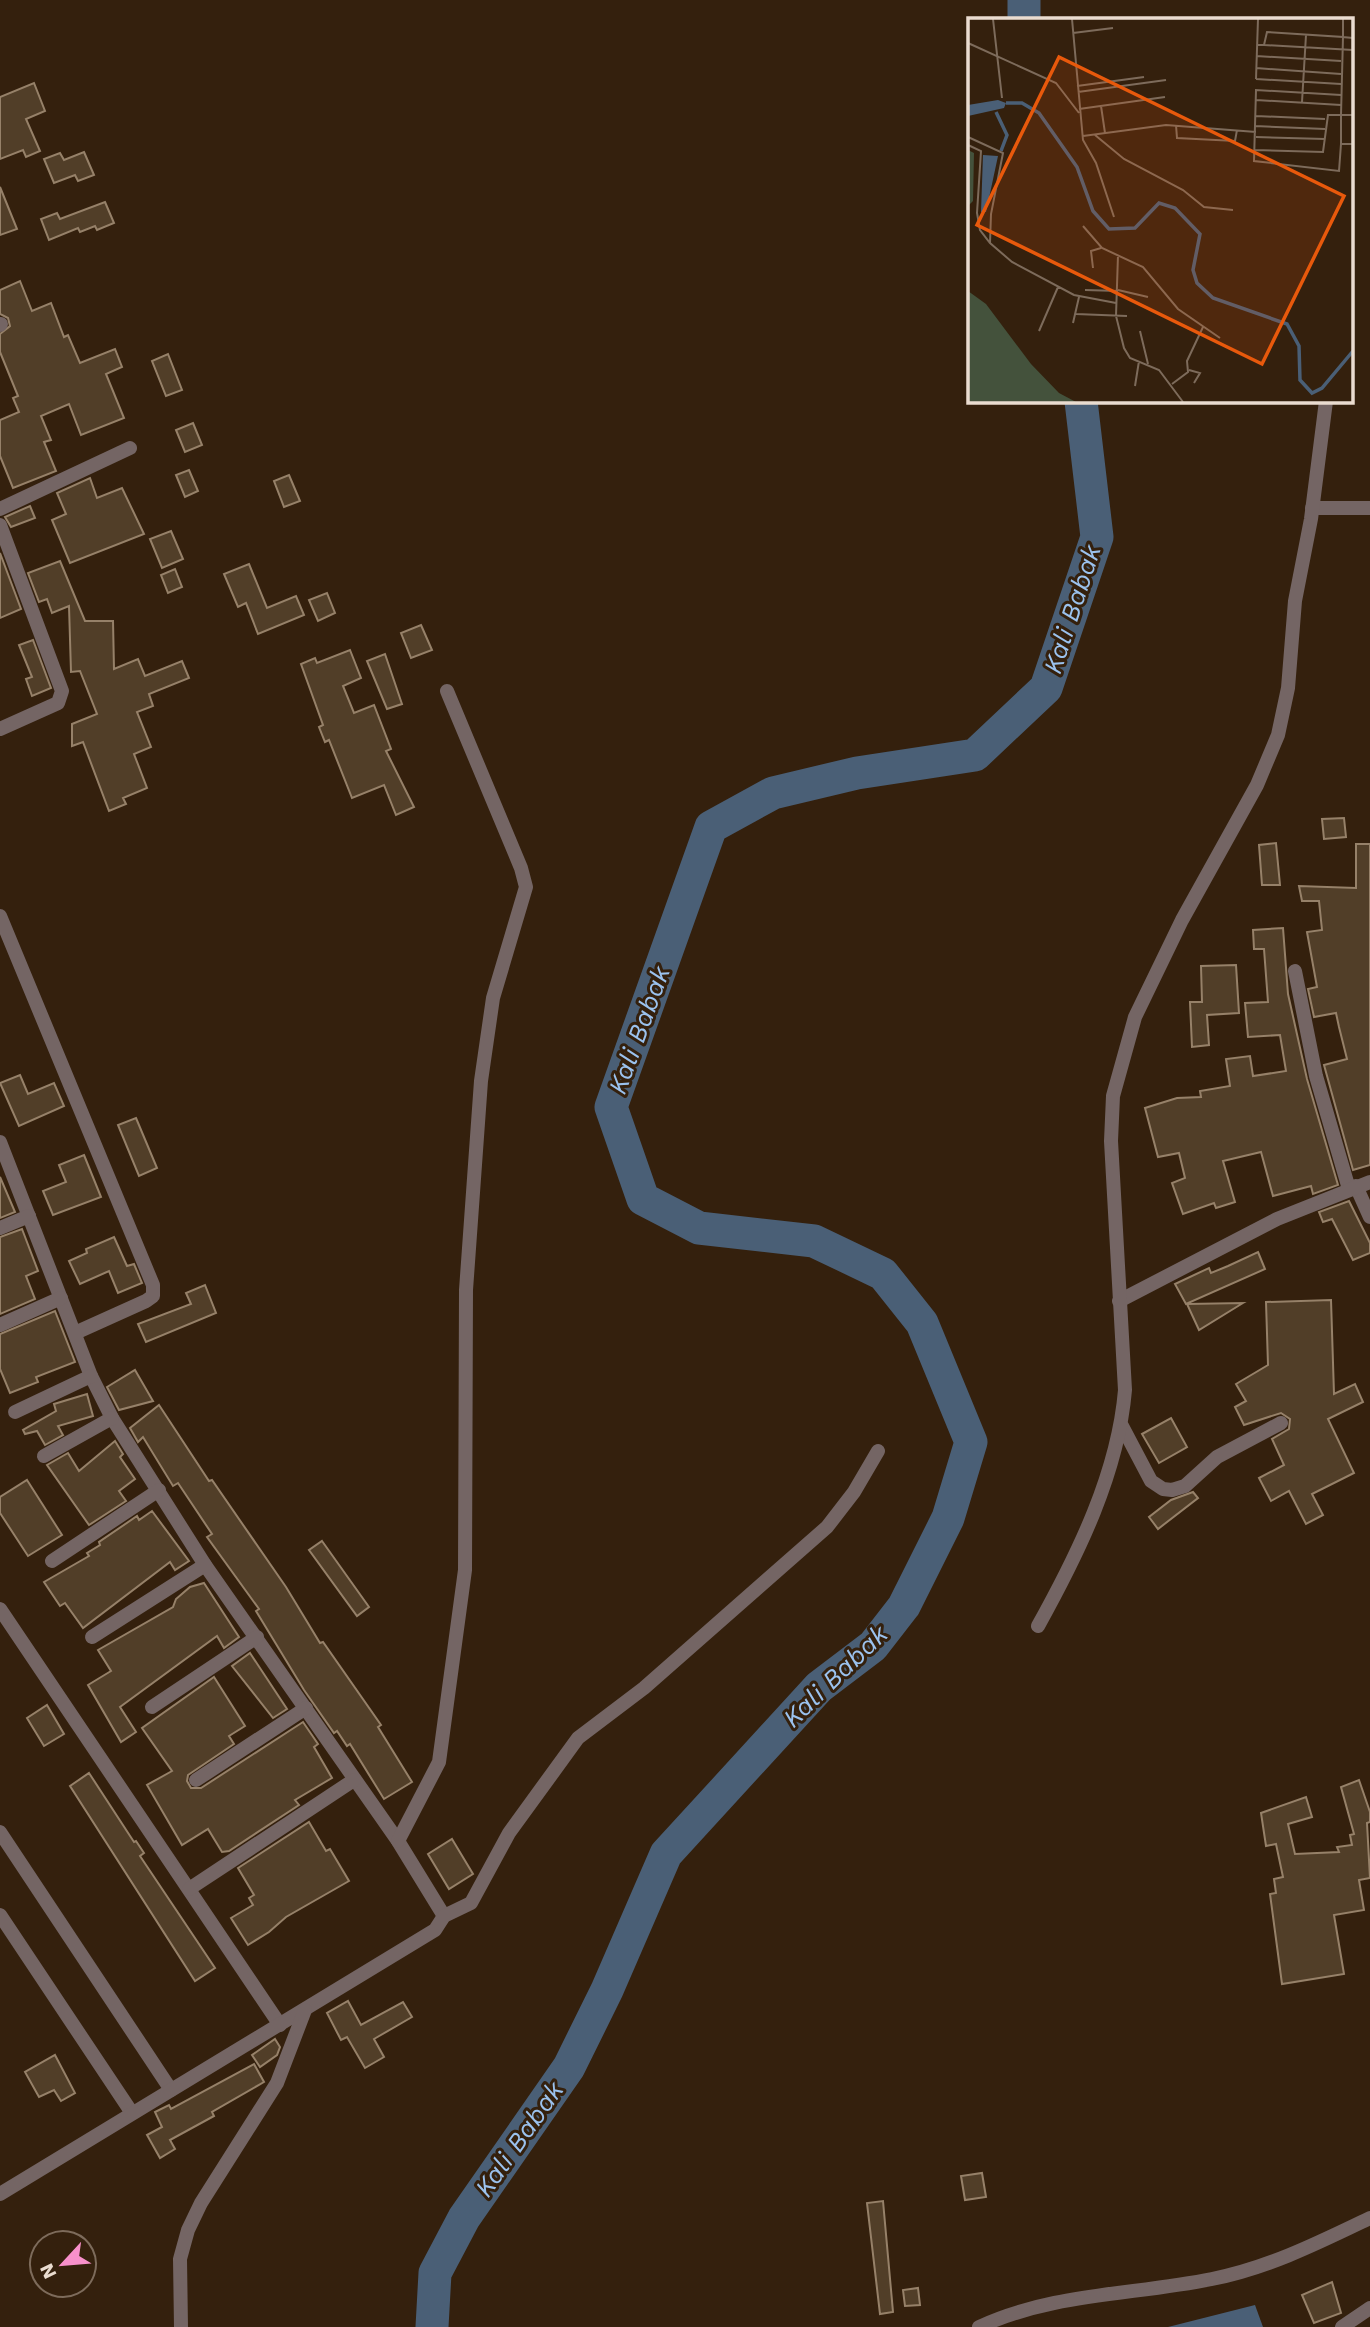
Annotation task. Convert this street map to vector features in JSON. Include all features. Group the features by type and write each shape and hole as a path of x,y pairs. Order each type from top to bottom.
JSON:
{"street":[{"path":"1038,1626 1072,1565 1122,1426 1125,1390 1111,1141 1113,1096 1121,1060 1135,1017 1182,920 1257,785 1278,735 1288,688 1295,601 1312,508 1326,402"},
{"path":"0,509 131,448"},
{"path":"1312,508 1370,508"},
{"path":"0,525 62,691 58,703 0,729"},
{"path":"398,1841 439,1762 463,1584 466,1559 466,1290 481,1073 493,998 526,887 521,868 447,691"},
{"path":"0,916 153,1285 153,1296 146,1301 75,1333"},
{"path":"1295,971 1316,1076 1370,1217"},
{"path":"0,1142 91,1376 112,1418 205,1564 398,1841 444,1916"},
{"path":"1119,1301 1231,1241 1358,1186"},
{"path":"0,1228 29,1216"},
{"path":"0,1325 61,1298"},
{"path":"15,1412 91,1376"},
{"path":"44,1456 112,1418"},
{"path":"1122,1426 1151,1481 1163,1489 1172,1489 1185,1486 1217,1457 1282,1423"},
{"path":"0,2194 435,1930 444,1916 471,1903 517,1821 578,1738 644,1688 827,1527 854,1492 878,1451"},
{"path":"52,1561 159,1490"},
{"path":"92,1637 205,1564"},
{"path":"0,1609 279,2025"},
{"path":"152,1707 257,1637"},
{"path":"196,1780 306,1708"},
{"path":"189,1889 354,1780"},
{"path":"0,1832 172,2090"},
{"path":"0,1916 132,2113"},
{"path":"181,2327 180,2259 188,2230 201,2203 277,2083 304,2010"},
{"path":"979,2327 1010,2312 1050,2303 1158,2289 1253,2270 1370,2218"},
{"path":"1342,2327 1370,2308"}],"water":[{"path":"1255,2305 1263,2327 1168,2327"}],"building":[{"path":"34,83 45,111 26,119 40,151 26,157 23,150 0,159 0,97"},
{"path":"84,152 94,175 78,181 75,175 54,183 44,159 60,153 64,160"},
{"path":"0,187 17,229 0,235"},
{"path":"105,202 114,223 97,230 95,226 80,232 78,228 49,240 41,219 57,213 60,219"},
{"path":"20,281 32,311 51,303 64,337 68,335 80,363 115,349 122,367 106,374 124,418 81,435 69,404 41,416 51,440 44,442 56,471 13,488 0,456 0,420 19,412 13,398 18,396 0,352 0,334 10,326 8,318 0,314 0,290"},
{"path":"168,354 182,390 166,396 152,361"},
{"path":"193,423 202,445 185,452 176,430"},
{"path":"189,470 198,491 185,497 176,475"},
{"path":"289,475 300,501 284,507 274,481"},
{"path":"90,478 97,498 122,488 144,534 70,563 52,520 66,514 57,493"},
{"path":"30,506 35,518 11,527 5,517"},
{"path":"171,531 183,559 162,568 150,539"},
{"path":"0,553 21,609 0,618"},
{"path":"60,561 85,621 113,621 114,669 138,659 145,676 182,661 189,678 149,694 153,706 137,712 151,747 134,754 147,788 123,798 126,804 109,811 83,742 72,746 72,724 97,714 80,671 71,672 69,606 52,613 47,599 39,602 28,573"},
{"path":"249,564 267,608 296,596 304,615 258,634 246,603 238,607 224,574"},
{"path":"175,569 182,587 168,593 161,575"},
{"path":"327,593 335,613 318,621 309,600"},
{"path":"421,625 432,650 411,658 401,633"},
{"path":"33,640 51,688 32,696 26,679 32,677 19,645"},
{"path":"350,650 361,678 343,686 354,713 374,705 391,749 386,751 414,807 396,815 384,785 352,798 329,740 325,742 319,727 323,725 301,664 315,658 317,663"},
{"path":"385,654 402,704 387,709 367,661"},
{"path":"1344,818 1346,837 1324,839 1322,819"},
{"path":"1276,843 1280,885 1262,885 1259,845"},
{"path":"1356,844 1370,844 1370,1165 1353,1170 1324,1065 1347,1059 1336,1013 1314,1017 1308,989 1317,987 1307,932 1322,930 1319,901 1302,901 1299,886 1356,888"},
{"path":"1283,928 1288,994 1307,1079 1338,1185 1313,1194 1311,1186 1273,1196 1261,1152 1223,1161 1235,1202 1216,1208 1214,1203 1183,1214 1172,1183 1185,1178 1179,1153 1158,1157 1145,1108 1177,1098 1201,1097 1200,1091 1230,1086 1226,1059 1250,1056 1253,1076 1286,1071 1280,1035 1248,1037 1245,1003 1268,1002 1264,949 1254,949 1253,930"},
{"path":"1236,965 1239,1013 1207,1015 1209,1045 1192,1047 1190,1002 1202,1002 1201,966"},
{"path":"20,1075 28,1094 54,1083 64,1106 19,1126 0,1083"},
{"path":"136,1118 157,1168 139,1176 118,1125"},
{"path":"84,1155 101,1197 53,1215 43,1191 66,1182 59,1165"},
{"path":"0,1177 15,1212 0,1218"},
{"path":"1349,1201 1370,1243 1370,1253 1353,1260 1332,1219 1323,1222 1319,1212"},
{"path":"22,1229 38,1271 26,1276 35,1299 0,1314 0,1237"},
{"path":"114,1237 127,1266 134,1264 142,1283 118,1293 109,1271 80,1284 69,1261 87,1253 86,1249"},
{"path":"1258,1252 1265,1269 1186,1304 1175,1284 1209,1268 1211,1273"},
{"path":"205,1285 216,1313 146,1342 138,1324 191,1304 186,1293"},
{"path":"1331,1300 1334,1394 1355,1384 1363,1402 1328,1419 1354,1473 1312,1494 1323,1515 1306,1524 1289,1491 1271,1501 1259,1478 1284,1465 1272,1439 1289,1429 1290,1419 1281,1413 1244,1425 1235,1407 1246,1401 1236,1384 1268,1365 1266,1302"},
{"path":"1243,1303 1199,1330 1187,1304"},
{"path":"55,1311 75,1362 36,1377 38,1382 10,1393 0,1369 0,1334"},
{"path":"135,1370 153,1401 119,1410 107,1387"},
{"path":"87,1394 93,1416 58,1426 63,1435 45,1445 37,1431 25,1434 23,1430 56,1411 54,1404"},
{"path":"159,1405 209,1481 212,1480 286,1587 320,1643 323,1642 381,1725 378,1727 412,1782 384,1799 350,1744 347,1746 337,1731 334,1733 304,1690 256,1611 259,1609 207,1537 212,1534 178,1483 173,1486 143,1437 138,1442 130,1428"},
{"path":"1171,1418 1187,1447 1159,1463 1142,1434"},
{"path":"115,1441 123,1454 120,1457 135,1479 119,1491 126,1501 89,1525 47,1465 68,1453 79,1471"},
{"path":"27,1480 62,1535 28,1556 0,1513 0,1497"},
{"path":"1193,1492 1198,1498 1158,1529 1149,1517 1171,1500"},
{"path":"152,1511 189,1561 175,1570 170,1562 83,1628 65,1603 60,1606 44,1582 89,1556 87,1553 100,1545 99,1542 137,1516 139,1520"},
{"path":"322,1541 369,1607 357,1616 309,1550"},
{"path":"204,1583 239,1637 224,1648 217,1636 120,1707 136,1732 121,1742 88,1685 111,1671 98,1650 173,1607 176,1599 190,1587"},
{"path":"250,1653 287,1709 273,1718 232,1666"},
{"path":"214,1677 245,1726 229,1736 234,1744 188,1775 187,1781 191,1788 201,1788 303,1722 318,1744 314,1747 332,1778 295,1800 299,1805 229,1851 222,1852 208,1829 182,1845 147,1785 172,1771 142,1728"},
{"path":"47,1705 64,1734 44,1746 27,1718"},
{"path":"89,1773 144,1853 140,1856 215,1968 195,1981 70,1786"},
{"path":"1359,1780 1370,1812 1370,1822 1367,1823 1370,1878 1359,1880 1364,1910 1334,1915 1344,1974 1282,1984 1270,1894 1276,1893 1274,1879 1283,1877 1276,1844 1266,1846 1261,1813 1306,1797 1312,1817 1288,1824 1295,1854 1339,1852 1337,1847 1352,1845 1350,1835 1354,1834 1341,1787"},
{"path":"309,1822 326,1851 330,1849 349,1881 286,1917 248,1945 231,1918 253,1905 249,1898 254,1895 238,1868"},
{"path":"452,1839 473,1874 449,1889 428,1854"},
{"path":"348,2001 361,2025 403,2002 412,2017 374,2039 384,2057 365,2068 347,2037 341,2040 327,2013"},
{"path":"275,2039 280,2047 277,2055 260,2067 252,2055"},
{"path":"55,2055 75,2093 61,2101 54,2090 39,2097 25,2072"},
{"path":"254,2064 264,2082 212,2112 214,2116 170,2140 175,2149 160,2158 147,2135 162,2127 155,2112 169,2105 171,2109"},
{"path":"982,2173 986,2197 965,2200 961,2176"},
{"path":"883,2201 893,2312 880,2314 867,2203"},
{"path":"1332,2282 1341,2313 1314,2323 1302,2295"},
{"path":"918,2288 920,2305 905,2306 903,2290"}],"waterway":[{"name":"Kali Babak","path":"1024,0 1024,18"},
{"name":"Kali Babak","path":"432,2327 435,2273 464,2218 569,2067 607,1990 666,1854 819,1687 873,1646 904,1606 948,1518 971,1442 922,1323 883,1274 814,1241 699,1228 643,1199 611,1107 711,827 773,793 857,773 975,755 1046,688 1097,537 1081,402"}]}
